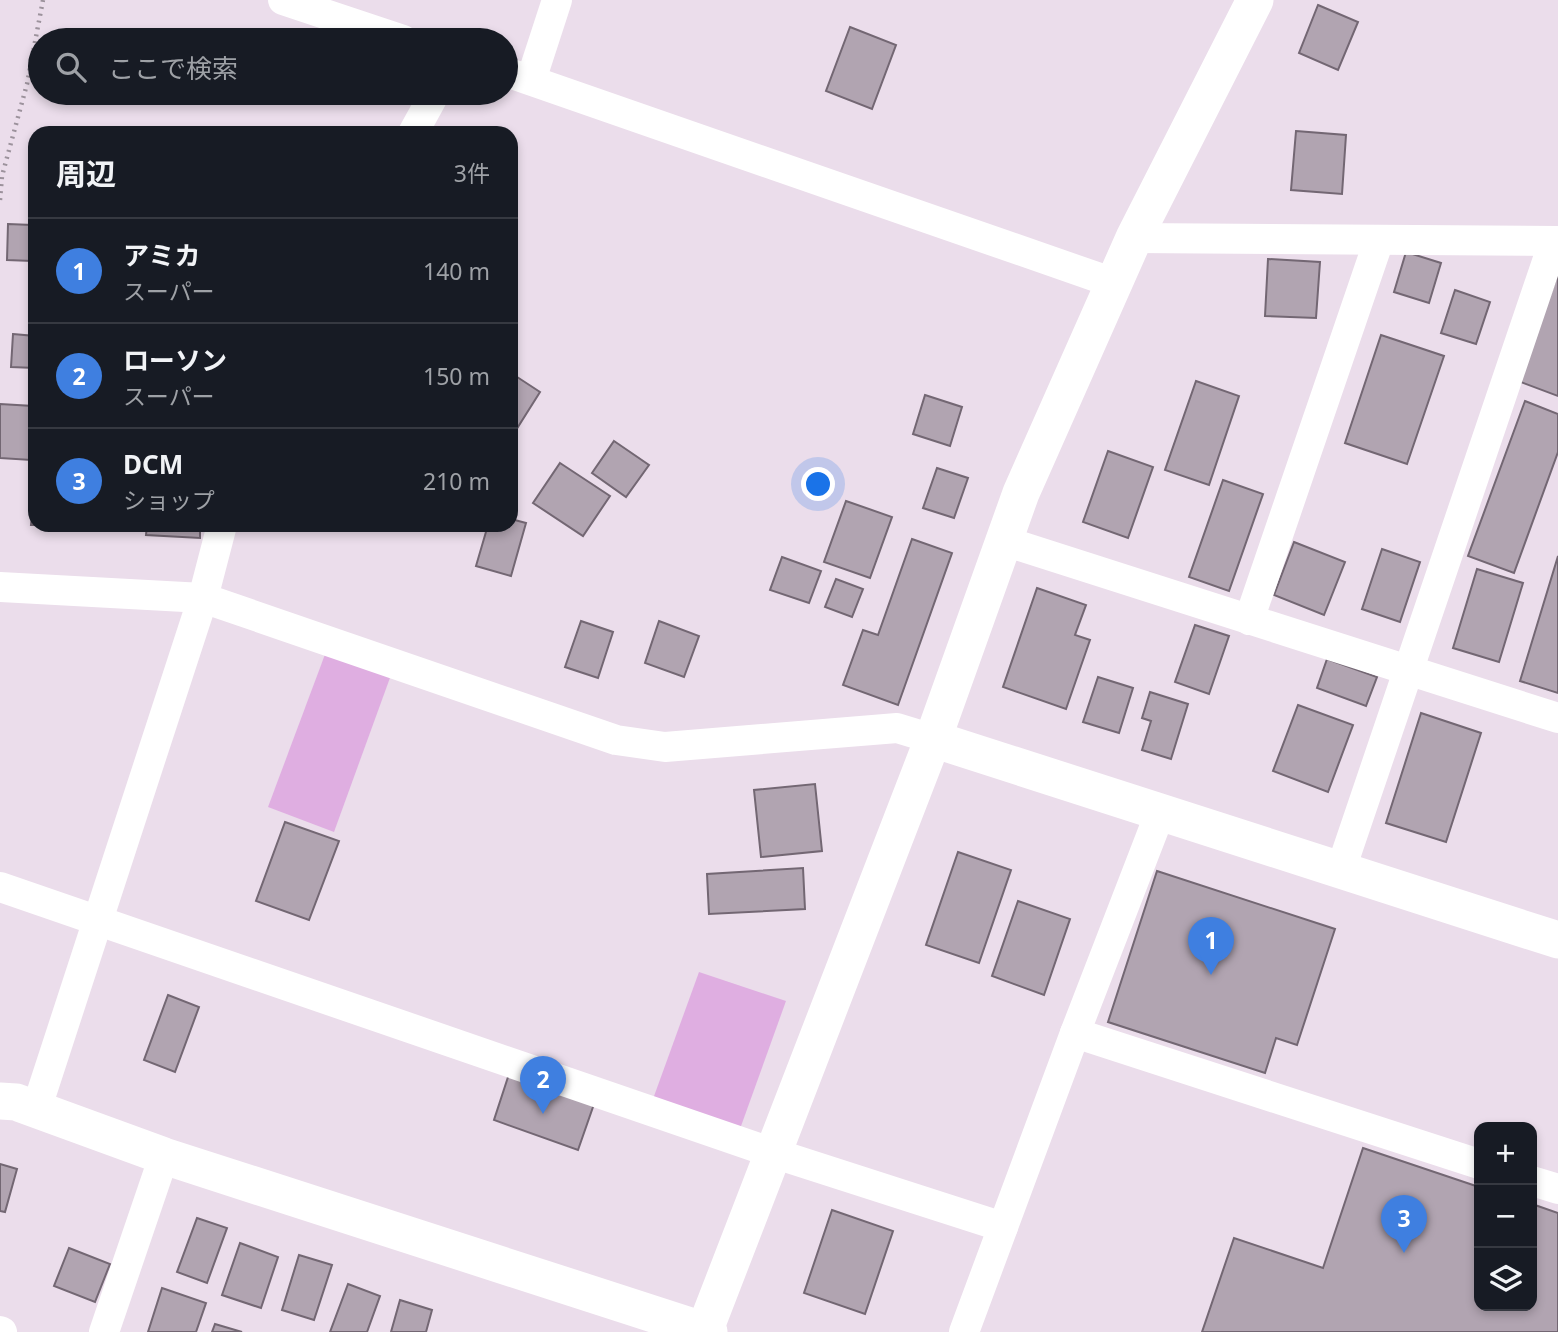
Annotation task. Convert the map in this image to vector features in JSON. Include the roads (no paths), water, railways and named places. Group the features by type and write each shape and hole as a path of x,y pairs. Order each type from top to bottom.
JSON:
{"street":[{"path":"283,0 367,28"},
{"path":"557,0 518,76 1114,283"},
{"path":"0,1101 16,1102 164,1156 706,1331 933,739 1021,493 1133,238 1255,0"},
{"path":"417,126 428,105"},
{"path":"1133,238 1556,240 1341,869"},
{"path":"1249,620 1379,240"},
{"path":"36,1110 203,598 220,532"},
{"path":"1004,541 1558,718"},
{"path":"0,587 203,598 616,740 665,747 897,728 1558,940"},
{"path":"964,1332 1074,1033 1160,813"},
{"path":"0,887 774,1153 1003,1227"},
{"path":"1074,1033 1474,1162"},
{"path":"104,1332 164,1156"},
{"path":"1537,1183 1558,1189"}],"place":[{"name":"アミカ","path":"1211,975"},
{"name":"ローソン","path":"543,1114"},
{"name":"DCM","path":"1404,1253"}]}
